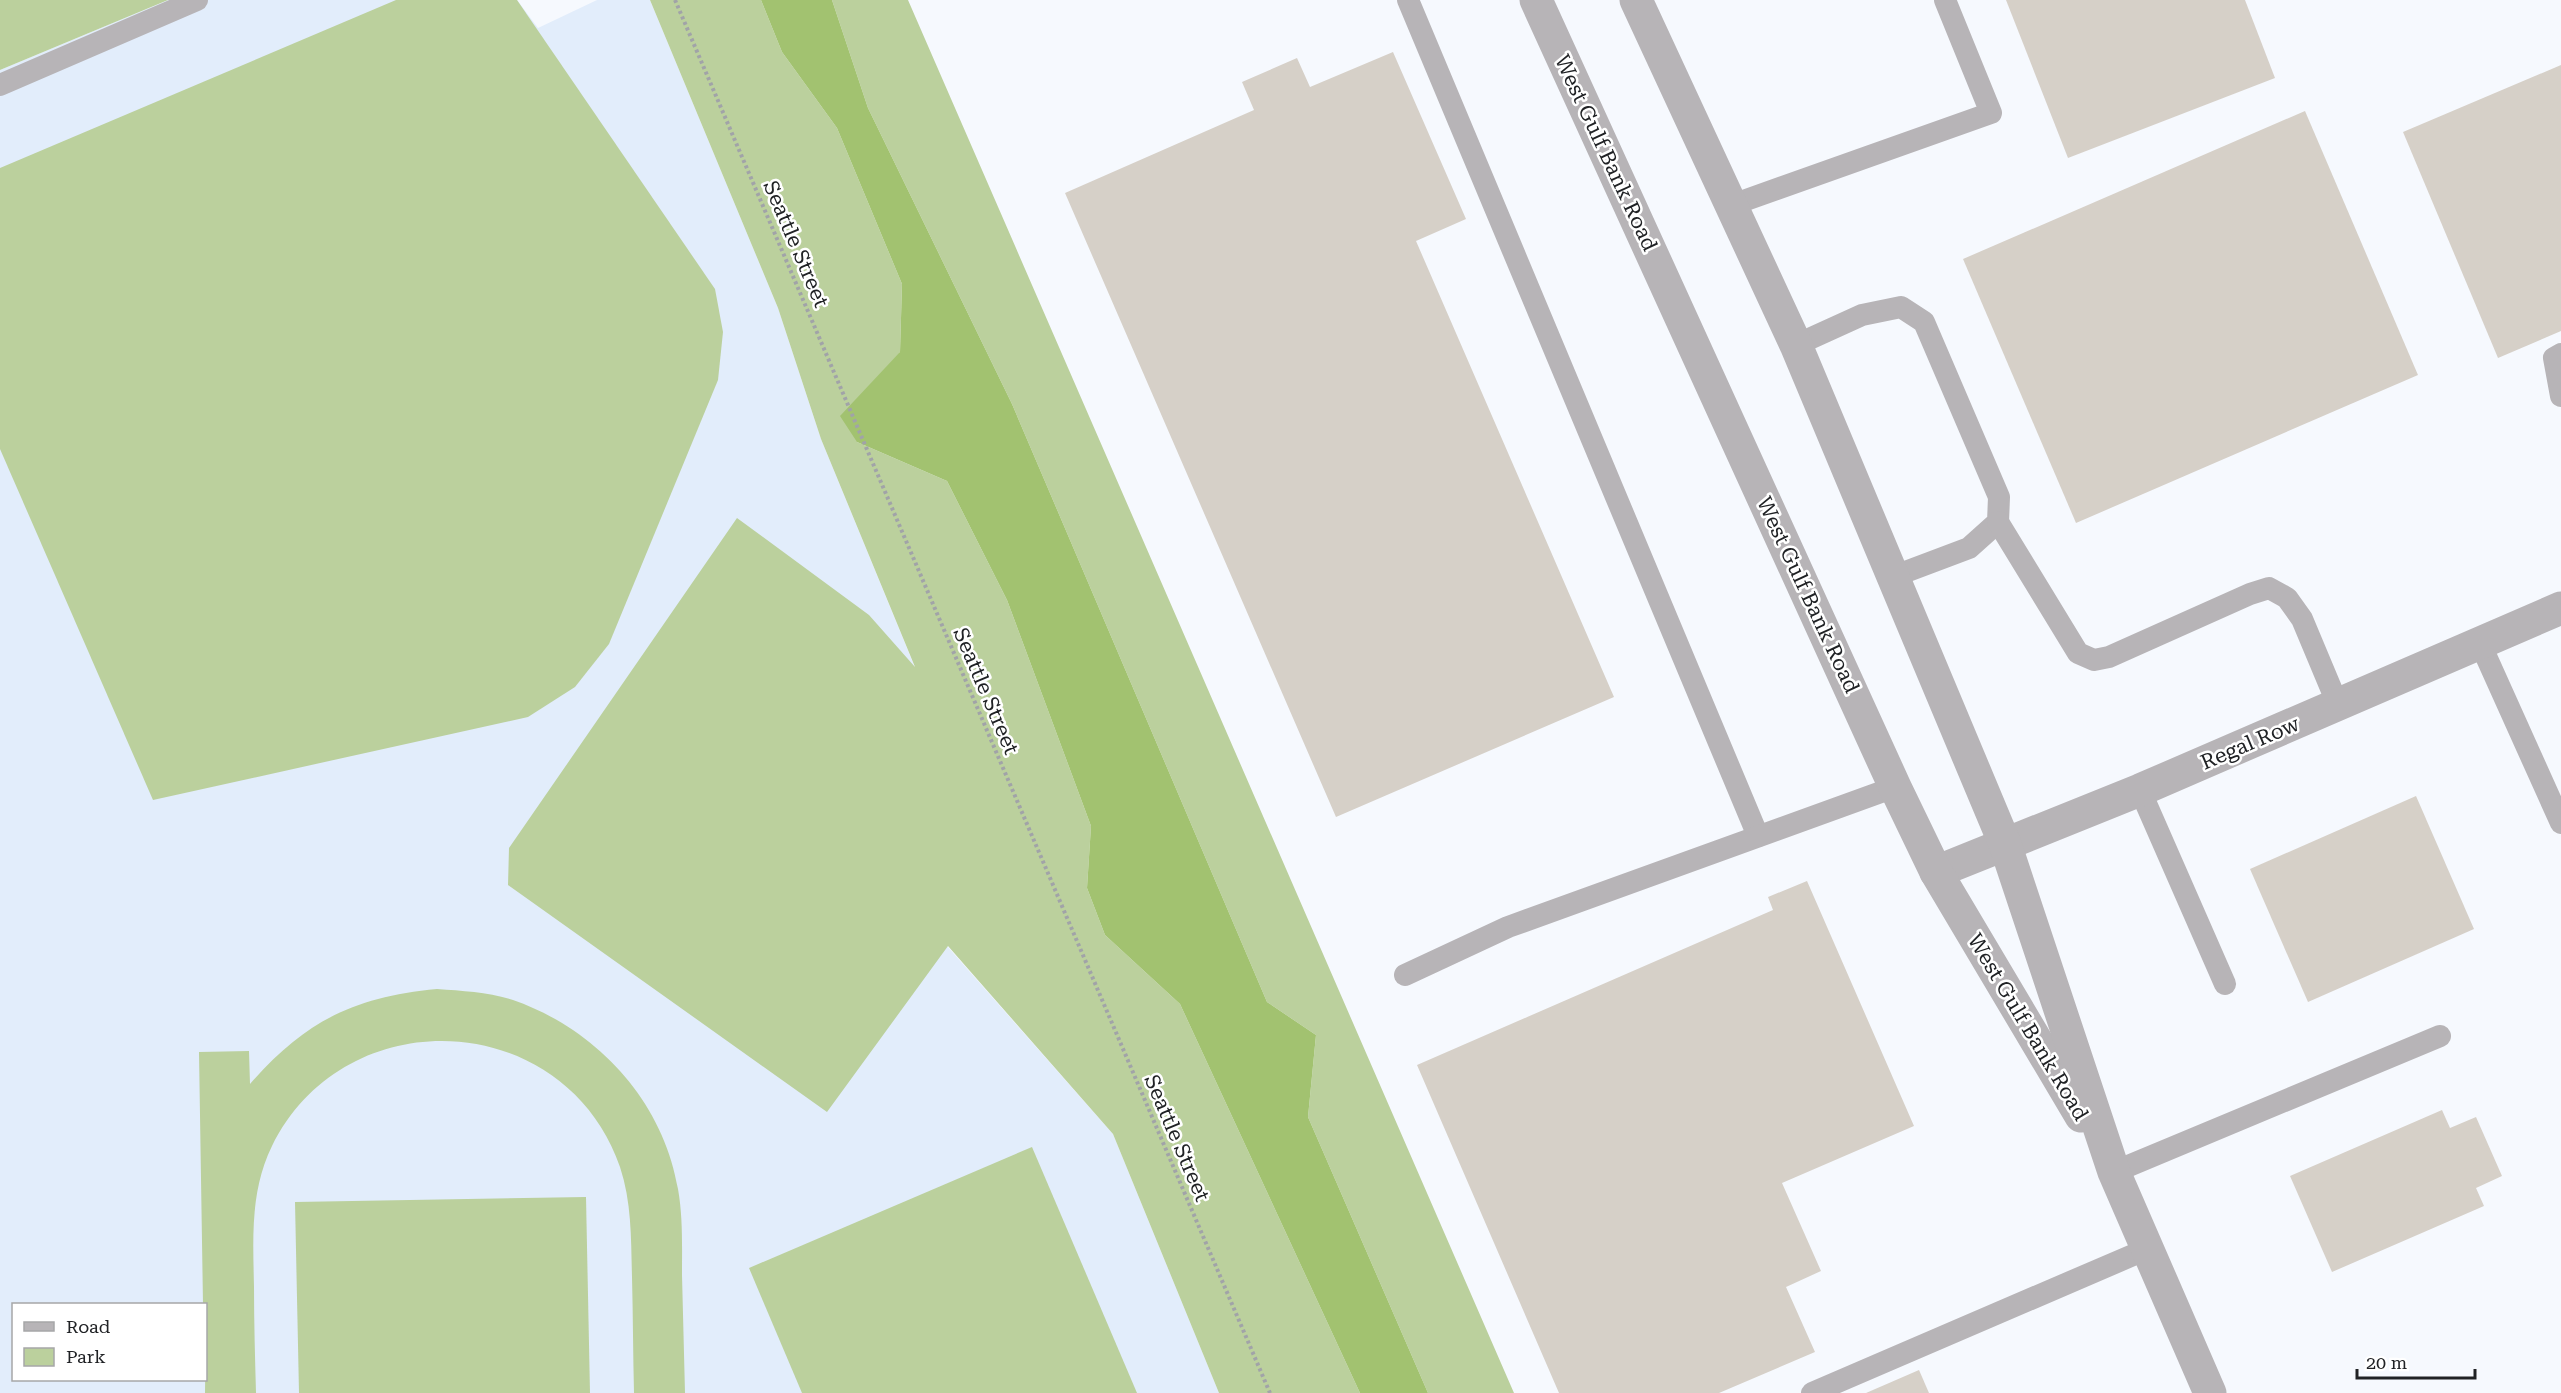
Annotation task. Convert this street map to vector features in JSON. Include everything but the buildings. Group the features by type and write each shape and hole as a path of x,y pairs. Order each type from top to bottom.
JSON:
{"street":[{"name":"West Gulf Bank Road","path":"1536,0 1895,787 1936,872 2114,1172"},
{"name":"West Gulf Bank Road","path":"1636,0 1796,345 2005,844 2114,1172 2210,1393"},
{"name":"Regal Row","path":"1936,872 2140,790 2561,608"}],"lane":[{"path":"0,85 197,0"},
{"path":"1408,0 1758,836"},
{"path":"1732,206 1991,113 1945,0"},
{"path":"1796,345 1862,315 1901,307 1924,322 1999,497 1998,522 2078,653 2094,660 2109,657 2250,594 2269,588 2287,598 2302,619 2338,705"},
{"path":"2561,354 2554,358 2561,396"},
{"path":"1892,578 1969,548 1998,522"},
{"path":"2480,643 2561,823"},
{"path":"1405,975 1508,927 1895,787"},
{"path":"2140,790 2225,984"},
{"path":"2114,1172 2440,1036"},
{"path":"1812,1393 2147,1249"}],"path":[{"name":"Seattle Street","path":"675,0 1270,1393"}],"shaded area":[{"path":"168,0 517,0 538,28 597,0 650,0 778,308 821,439 916,670 947,946 1113,1134 1219,1393 0,1393 0,70"}],"green space":[{"path":"0,0 168,0 0,70"},
{"path":"396,0 517,0 715,289 723,332 718,380 609,644 575,687 528,717 153,800 0,449 0,168"},
{"path":"650,0 761,0 782,52 837,128 902,284 900,352 857,442 947,481 1007,600 1091,826 1087,888 1105,935 1180,1004 1360,1393 1219,1393 1113,1134 948,946 827,1112 508,885 509,848 737,518 869,615 915,667 821,439 778,308"},
{"path":"761,0 832,0 868,108 1012,404 1267,1002 1316,1035 1308,1117 1428,1393 1360,1393 1180,1004 1105,935 1087,888 1091,826 1007,600 947,481 857,442 840,416 900,352 902,284 837,128 782,52"},
{"path":"832,0 908,0 1514,1393 1428,1393 1308,1117 1316,1035 1267,1002 1012,404 868,108"},
{"path":"437,989 476,992 513,1000 543,1013 572,1029 598,1049 621,1072 641,1098 658,1126 670,1157 680,1200 685,1393 634,1393 631,1236 627,1194 620,1167 592,1115 553,1076 505,1052 453,1041 400,1046 350,1064 306,1098 272,1146 260,1180 254,1215 256,1393 205,1393 207,1303 203,1303 199,1052 249,1051 250,1084 270,1062 311,1028 356,1006 380,998"},
{"path":"1032,1147 1137,1393 802,1393 749,1268"},
{"path":"586,1197 590,1393 299,1393 295,1202"}]}
